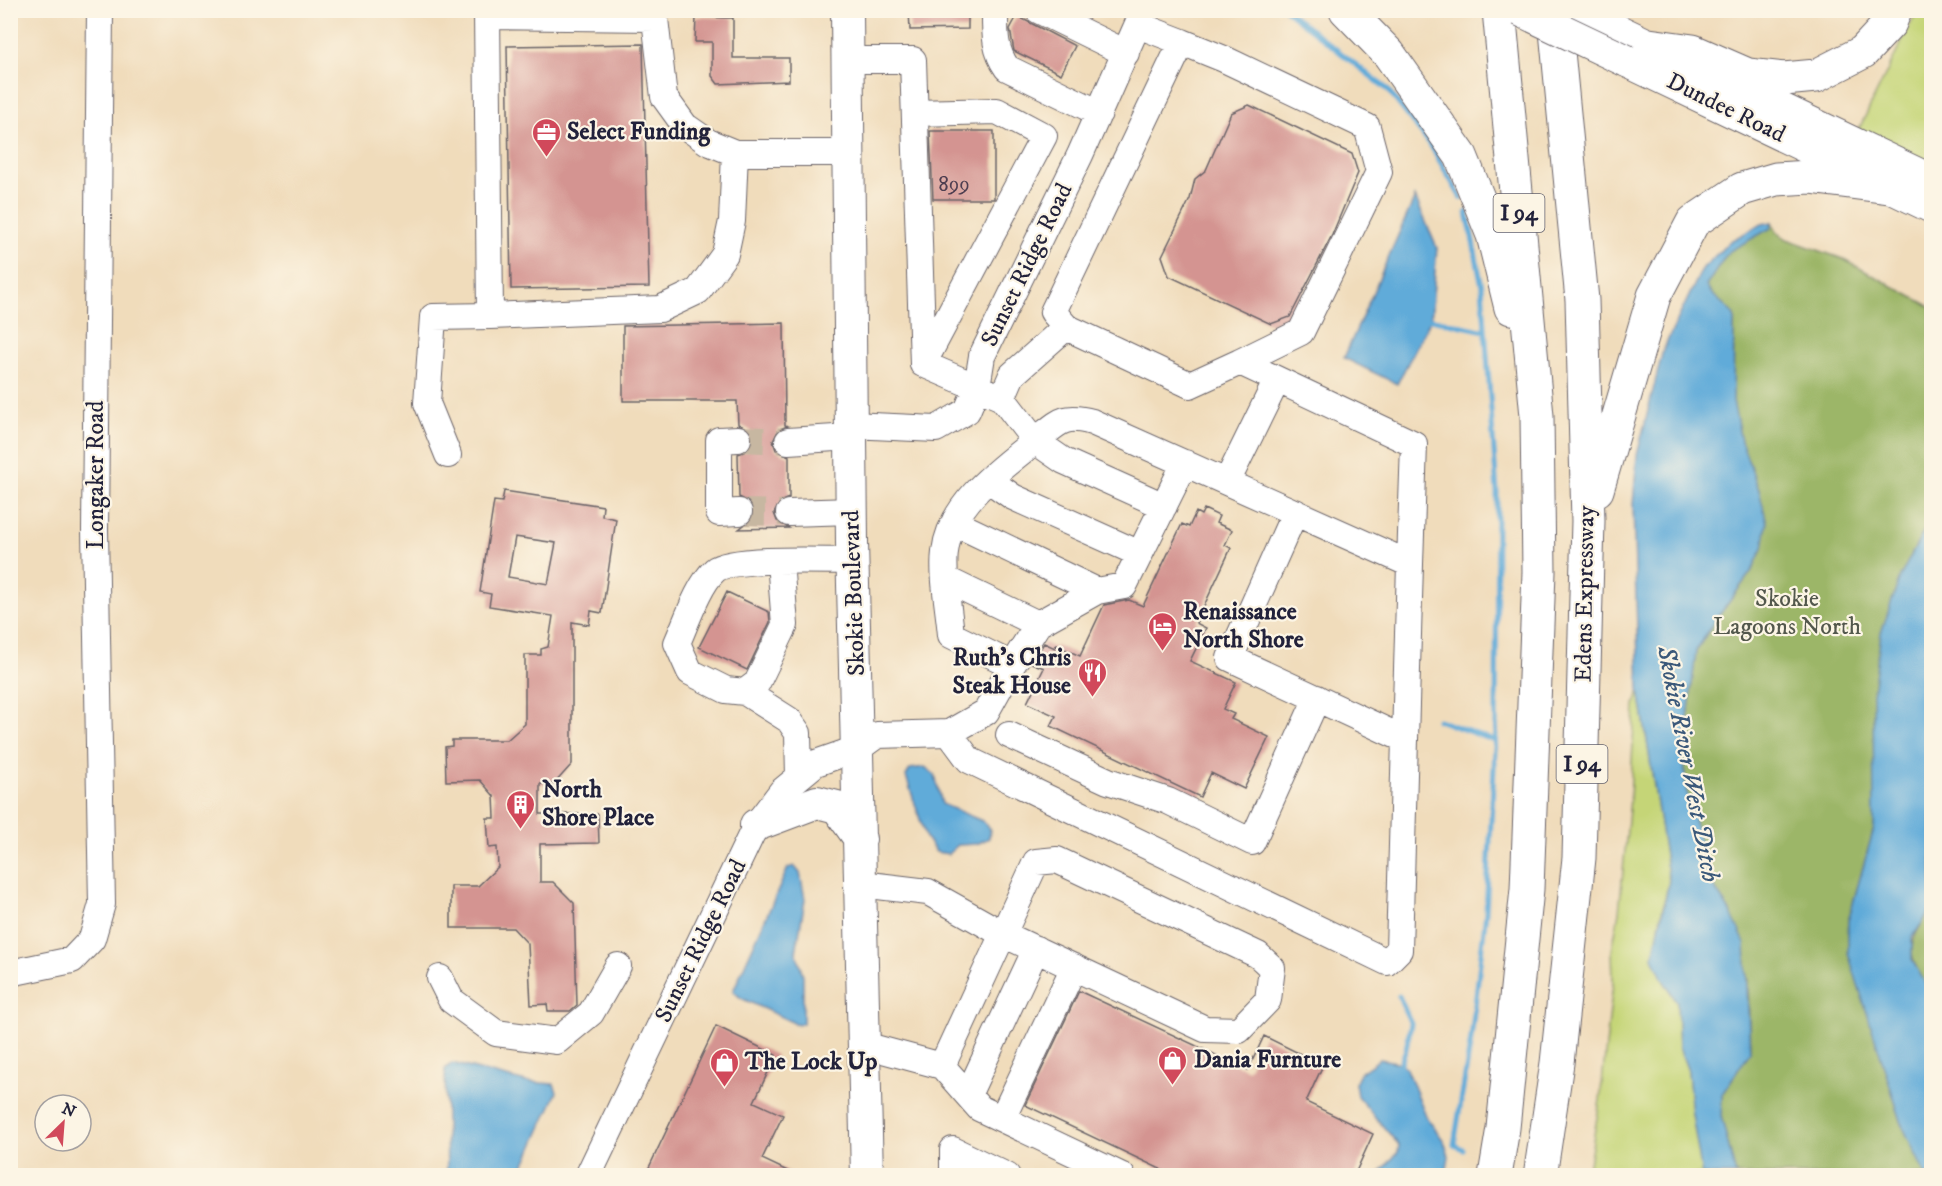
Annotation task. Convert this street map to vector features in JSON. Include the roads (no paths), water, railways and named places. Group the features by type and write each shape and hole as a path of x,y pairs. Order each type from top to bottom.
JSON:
{"highway":[{"path":"1346,10 1389,54 1461,156 1493,235 1537,416"},
{"name":"Edens Expressway","path":"1495,1176 1503,1128 1527,889 1539,572 1537,416 1499,10"},
{"name":"Edens Expressway","path":"1540,1176 1557,1063 1579,858 1588,520 1582,300 1554,10"},
{"path":"1633,47 1693,51 1748,75 1784,79 1816,76 1863,52 1890,23 1895,10"},
{"path":"1588,520 1654,296 1693,222 1742,189 1776,179 1810,177 1889,187"}],"main road":[{"name":"Skokie Boulevard","path":"848,10 852,511 867,1176"},
{"name":"Dundee Road","path":"1520,10 1633,47 1932,182"},
{"name":"Dundee Road","path":"1575,10 1633,47 1889,187 1932,207"},
{"path":"756,825 817,802 837,807 860,840"}],"street":[{"name":"Longaker Road","path":"10,973 72,960 92,939 102,904 95,530 100,10"},
{"path":"995,10 994,40 999,57 1007,68 1099,113"},
{"path":"1038,10 1126,53"},
{"path":"490,316 487,13 654,14 664,97 685,126 708,142 735,153 849,153"},
{"path":"1141,18 1182,42 1224,59 1368,127 1379,172 1301,332 1190,385 1066,327 1053,312 1182,42"},
{"name":"Sunset Ridge Road","path":"788,441 851,431 936,429 967,411 977,387 982,356 1080,155 1141,18"},
{"path":"848,60 913,60 923,364"},
{"path":"915,112 997,111 1080,155"},
{"path":"923,364 1044,136"},
{"path":"448,455 427,403 433,317 660,309 698,291 725,255 732,221 735,153"},
{"path":"1002,398 1012,375 1066,327"},
{"path":"1185,463 1124,586 1097,591 1038,624 986,712 949,733 969,760 1387,962 1399,950 1414,444 1240,362"},
{"path":"923,364 1002,398 1035,441 1064,461 1164,506"},
{"path":"1227,482 1277,380"},
{"path":"1012,665 951,635 945,552 961,507 988,480 1035,441 1065,419 1074,416 1410,564"},
{"path":"738,439 719,440 719,513 739,512"},
{"path":"988,480 1013,497 1140,554"},
{"path":"789,513 852,511"},
{"path":"1295,512 1230,658 1404,739"},
{"path":"955,523 1097,591"},
{"path":"799,777 798,733 789,720 745,692 726,690 690,672 677,643 701,591 716,569 729,564 780,561 853,561"},
{"path":"745,692 757,683 785,625 780,561"},
{"path":"946,580 1038,624"},
{"path":"1009,735 1108,781 1168,801 1251,842 1317,699"},
{"name":"Sunset Ridge Road","path":"588,1176 756,825 782,791 816,763 859,748 877,735 949,733"},
{"path":"1049,798 1066,761"},
{"path":"861,884 928,892 1003,934 1205,1029 1239,1030 1268,1000 1272,968 1258,955 1057,860 1036,862 1003,934 942,1066"},
{"path":"968,1095 1036,949"},
{"path":"440,978 451,1000 496,1033 557,1041 591,1013 618,966"},
{"path":"1002,1119 1074,967"},
{"path":"996,1035 1033,1053"},
{"path":"864,1045 942,1066 979,1108 1122,1176"},
{"path":"954,1176 953,1150 1007,1176"}],"water":[{"path":"1415,197 1437,248 1431,319 1397,384 1344,358"},
{"path":"1772,222 1771,228 1728,252 1706,286 1734,316 1733,401 1741,441 1759,490 1767,523 1763,548 1751,572 1696,651 1684,751 1685,785 1711,882 1731,913 1745,943 1750,1052 1722,1094 1721,1116 1736,1175 1702,1175 1688,1071 1679,1047 1677,1002 1663,980 1653,957 1669,881 1639,690 1633,505 1637,455 1663,350 1702,269 1730,241 1762,224"},
{"path":"1931,517 1932,908 1912,938 1912,960 1931,993 1932,1175 1926,1176 1903,1127 1848,953 1848,921 1874,828 1873,692 1881,633 1900,577"},
{"path":"925,767 935,775 942,804 982,821 990,828 989,838 977,844 958,845 948,854 936,852 926,838 906,776 910,769"},
{"path":"794,866 800,873 805,899 796,952 803,975 803,1023 798,1025 741,998 733,991 788,868"},
{"path":"1380,1059 1401,1063 1407,1069 1427,1118 1444,1141 1449,1156 1446,1175 1378,1175 1398,1152 1399,1145 1357,1096 1355,1083 1360,1073"},
{"path":"452,1063 526,1082 554,1084 557,1092 520,1175 447,1175 445,1069"}],"waterway":[{"path":"1286,10 1387,89 1431,146 1461,198"},
{"path":"1463,1149 1454,1145 1471,1039 1486,912 1496,732 1497,492 1482,286 1467,212"},
{"path":"1431,319 1485,331"},
{"path":"1438,720 1495,741"},
{"path":"1399,996 1411,1024 1399,1068"}],"tunnel":[{"path":"738,439 788,441"},
{"path":"739,512 789,513"}],"place":[{"name":"Select Funding","path":"546,158"},
{"name":"Renaissance North Shore","path":"1162,652"},
{"name":"Ruth's Chris Steak House","path":"1092,698"},
{"name":"North Shore Place","path":"521,830"},
{"name":"Dania Furnture","path":"1173,1086"},
{"name":"The Lock Up","path":"724,1088"}],"park label":[{"name":"Skokie Lagoons North","path":"1787,613"}],"water label":[{"name":"Skokie River West Ditch","path":"1688,764"}]}
